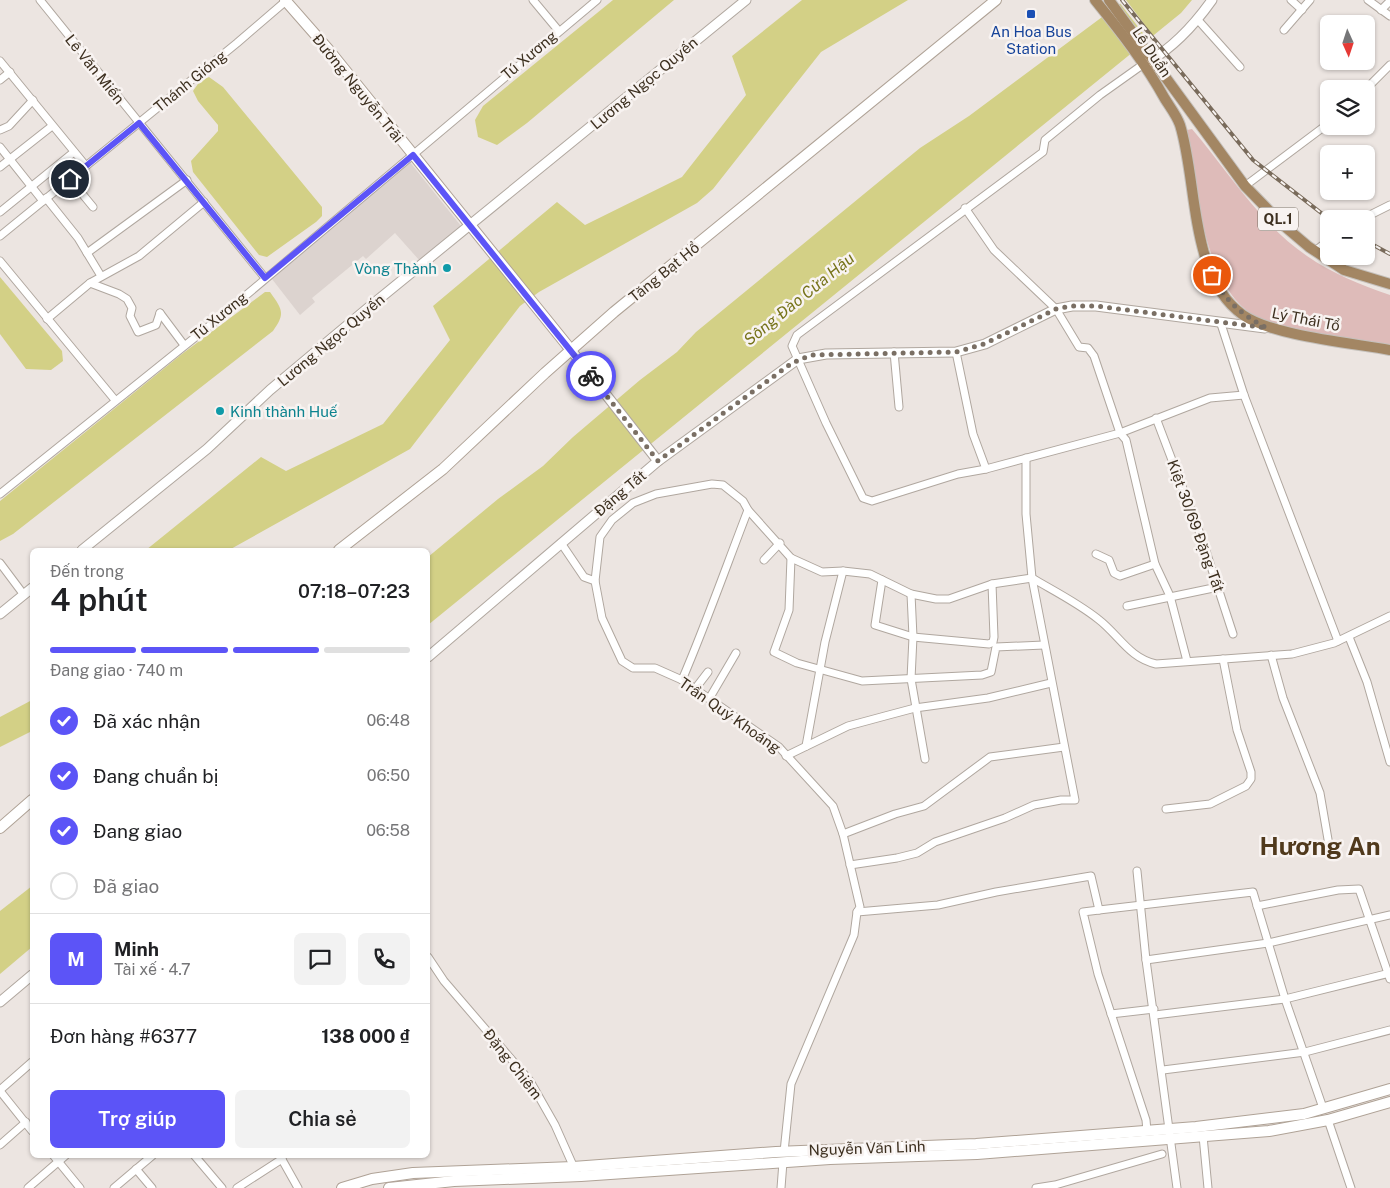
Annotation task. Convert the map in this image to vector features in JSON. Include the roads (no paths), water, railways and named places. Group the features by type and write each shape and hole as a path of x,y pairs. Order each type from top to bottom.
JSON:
{"main road":[{"name":"Đường Nguyễn Trãi","path":"286,0 328,49 570,350"},
{"name":"Tăng Bạt Hổ","path":"342,548 443,470 570,350 996,0"},
{"name":"Lê Duẩn","path":"1110,0 1148,59 1180,125"},
{"name":"Lê Duẩn","path":"1098,3 1148,59 1194,118"},
{"path":"1180,125 1194,118"},
{"name":"QL.1","path":"1194,118 1245,186 1283,225 1315,251 1344,270 1390,284"},
{"name":"Lý Thái Tổ","path":"1180,125 1206,258 1219,290 1238,310 1267,328 1390,350"},
{"path":"0,828 30,802"},
{"name":"Nguyễn Văn Linh","path":"342,1188 374,1184 413,1173 977,1149 1170,1134 1304,1114 1390,1089"},
{"name":"Nguyễn Văn Linh","path":"977,1149 1147,1131 1203,1136 1269,1131 1328,1120 1390,1102"},
{"name":"Nguyễn Văn Linh","path":"389,1188 454,1180 582,1178 784,1157"}],"street":[{"name":"Lê Văn Miến","path":"40,0 265,278"},
{"name":"Thánh Gióng","path":"0,236 286,0"},
{"path":"533,0 558,30"},
{"name":"Tú Xương","path":"0,494 213,323 558,30 597,0"},
{"name":"Lương Ngọc Quyến","path":"84,548 207,449 270,390 368,308 746,0"},
{"path":"1212,0 1198,20 1100,95 1046,140 1043,152 965,208 797,335 792,346 826,423 863,498 877,500 958,474 986,469 1120,433 1210,398 1244,395"},
{"path":"1291,0 1302,10"},
{"path":"1284,30 1310,0"},
{"path":"1368,0 1390,16"},
{"path":"1382,10 1390,1"},
{"path":"1198,20 1240,67"},
{"path":"0,61 86,166"},
{"path":"1375,80 1390,65"},
{"path":"0,80 10,72"},
{"path":"0,130 8,126 33,100"},
{"path":"0,167 52,126"},
{"path":"1245,186 1320,130"},
{"path":"0,147 32,187 78,238 101,276"},
{"path":"0,212 74,152"},
{"path":"70,179 93,207"},
{"path":"87,253 187,180"},
{"path":"47,319 90,283 139,256 204,202"},
{"path":"1375,212 1390,205"},
{"path":"965,208 994,250 1056,309 1079,347 1088,348 1094,356 1120,433 1126,440 1155,564 1170,596 1187,661"},
{"path":"1315,251 1320,247"},
{"path":"0,262 116,400"},
{"path":"90,283 127,299 132,308 130,316 138,332 156,325 160,313 184,345"},
{"name":"Đặng Tất","path":"430,655 658,461 798,360 826,354 956,352 984,344 1056,309 1072,306 1096,306 1221,324 1267,328"},
{"path":"1221,324 1244,395 1338,641"},
{"path":"570,350 658,461"},
{"path":"894,352 899,407"},
{"path":"956,352 974,434 986,469"},
{"name":"Kiệt 30/69 Đặng Tất","path":"1156,418 1218,587 1233,634"},
{"path":"850,865 897,858 917,852 935,842 1005,818 1034,805 1061,800 1075,800 1032,578 1026,514 1026,458"},
{"name":"Trần Quý Khoáng","path":"781,1188 791,1084 854,935 856,912 860,907 843,834 833,806 779,747 682,680 654,668 633,668 622,661 602,618 595,581 600,537 612,520 633,503 656,494 693,486 723,485 742,501 791,558"},
{"path":"682,680 710,616 716,590 748,510"},
{"path":"561,543 584,577 595,581"},
{"path":"764,560 780,543"},
{"path":"1096,554 1110,560 1114,573 1120,576 1155,564"},
{"path":"992,584 994,637 991,672 982,675 862,680 797,663 774,652 789,610 791,558 822,572 843,571 870,574 911,594 949,600 992,584 1032,578 1101,621 1133,655 1142,661 1156,664 1292,654 1349,637 1390,616"},
{"path":"0,563 24,595"},
{"path":"806,746 820,669 843,571"},
{"path":"882,580 875,625 913,637 992,645 1044,645"},
{"path":"1127,606 1218,587"},
{"path":"0,614 30,590"},
{"path":"911,594 913,637 911,679 925,759"},
{"path":"1349,637 1367,682 1390,762"},
{"path":"709,699 736,653"},
{"path":"1271,655 1283,698 1320,793 1330,851"},
{"path":"1166,809 1210,804 1246,786 1251,779 1237,730 1223,659"},
{"path":"695,690 708,672"},
{"path":"786,756 848,726 915,708 988,698 1051,683"},
{"path":"843,834 895,814 924,806 990,756 1064,747"},
{"path":"1137,871 1146,960 1163,1070 1177,1188"},
{"path":"856,912 938,905 1004,890 1091,876 1099,910"},
{"path":"1111,1014 1154,1012 1285,999 1389,975 1361,891 1356,889 1330,892 1257,906"},
{"path":"1147,1131 1146,1120 1111,1014 1083,912 1252,892 1285,999 1323,1108"},
{"path":"1146,960 1268,943 1390,915"},
{"name":"Đặng Chiêm","path":"430,960 444,981 530,1081 555,1124 573,1167 582,1178"},
{"path":"0,1002 30,977"},
{"path":"1163,1070 1305,1052 1390,1030"},
{"path":"30,1064 0,1091 30,1128"},
{"path":"1328,1120 1350,1188"},
{"path":"0,1144 26,1122"},
{"path":"1203,1136 1208,1188"},
{"path":"1036,1188 1055,1185 1162,1154"},
{"path":"55,1158 80,1188"},
{"path":"28,1188 63,1158"},
{"path":"114,1188 149,1158"},
{"path":"197,1158 222,1188"},
{"path":"237,1188 280,1158"},
{"path":"282,1158 298,1188"},
{"path":"136,1169 152,1188"}],"water":[{"path":"613,0 674,0 527,123 497,145 478,137 475,120 483,106"},
{"path":"802,0 908,0 821,52 713,189 697,203 539,292 520,306 410,449 233,548 148,548 261,457 286,471 383,424 450,340 433,306 557,202 585,225 682,177 746,95 732,56"},
{"name":"Sông Đào Cửa Hậu","path":"1125,0 1192,0 1181,13 430,623 430,555 498,499 543,466 573,437 640,380 677,352 696,332 920,148 969,116"},
{"path":"209,77 223,87 322,207 322,216 316,222 267,257 259,255 193,172 191,161 218,131 218,125 198,101 193,91 200,81"},
{"path":"0,277 62,351 63,361 51,370 26,369 0,334"},
{"path":"265,292 270,292 281,311 280,320 273,331 13,534 0,541 0,501 182,354"},
{"path":"30,701 30,732 0,747 0,717"},
{"path":"30,888 30,949 0,974 0,911"}],"railway":[{"path":"1122,0 1253,160 1320,212"},
{"path":"1375,246 1390,254"}],"place":[{"name":"An Hoa Bus Station","path":"1031,14"},
{"name":"Vòng Thành","path":"447,268"},
{"name":"Kinh thành Huế","path":"220,411"}],"district":[{"name":"Hương An","path":"1320,846"}]}
